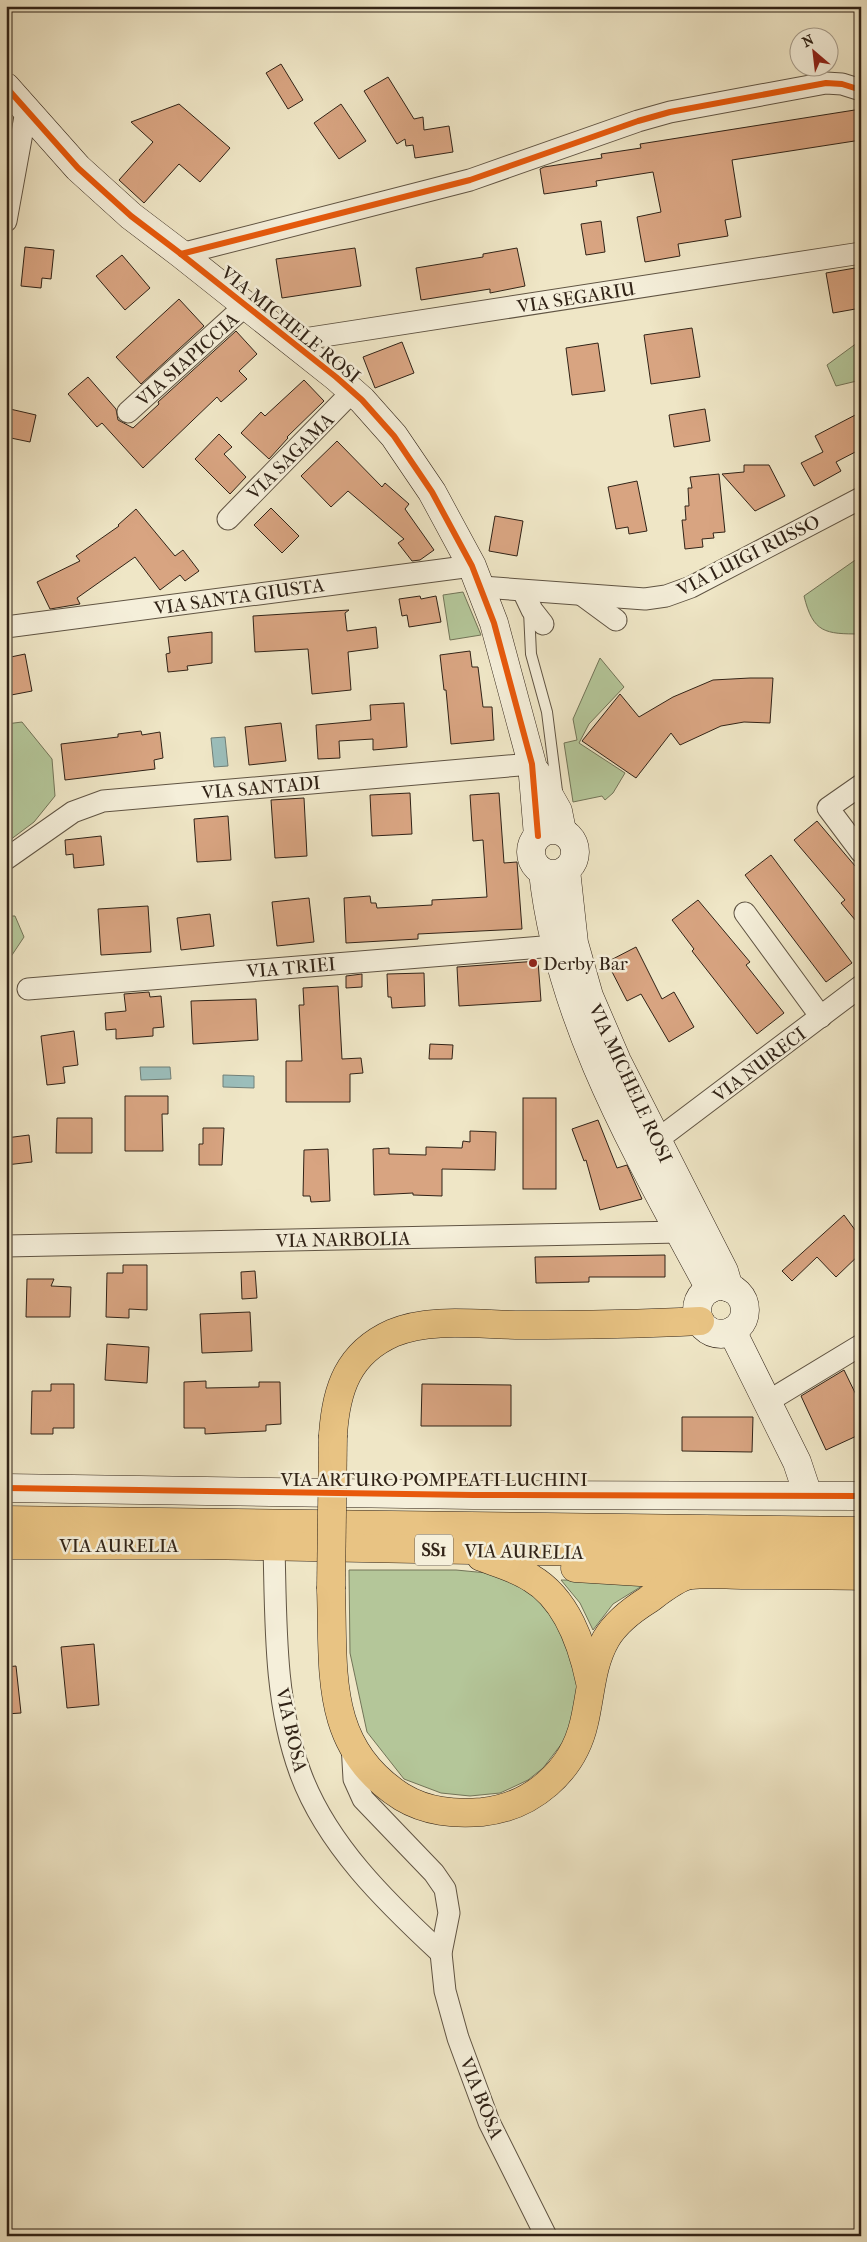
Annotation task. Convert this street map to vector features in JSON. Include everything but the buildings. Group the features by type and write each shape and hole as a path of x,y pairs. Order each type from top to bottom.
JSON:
{"highway":[{"path":"689,1575 646,1600 615,1627 601,1650 590,1682 580,1738 567,1764 541,1789 522,1800 500,1808 458,1813 437,1811 417,1805 389,1788 374,1774 352,1744 340,1718 335,1696 332,1589 333,1435 339,1392 350,1368 375,1344 405,1329 439,1324 626,1325 700,1321"},
{"name":"VIA AURELIA","path":"6,1520 861,1531"},
{"name":"VIA AURELIA","path":"6,1545 274,1546 861,1557"},
{"path":"465,1550 564,1567 689,1575 861,1576"},
{"path":"465,1550 527,1576 551,1595 560,1606 581,1646 590,1682"}],"street":[{"path":"182,254 470,180 617,128 670,112 826,83 842,84 861,90"},
{"name":"VIA MICHELE ROSI","path":"6,86 26,111 102,191 147,230 182,254 352,392 378,417 413,464 449,522 477,577 494,623 532,764 554,830 573,841 576,853 574,860 555,871 538,868 531,855 534,842 554,830"},
{"path":"6,221 26,111"},
{"name":"VIA SEGARIU","path":"291,342 861,252"},
{"name":"VIA SIAPICCIA","path":"128,412 246,305"},
{"name":"VIA SAGAMA","path":"228,519 352,392"},
{"name":"VIA LUIGI RUSSO","path":"477,577 526,598 582,595 645,599 675,593 861,498"},
{"name":"VIA SANTA GIUSTA","path":"6,627 477,577"},
{"path":"582,595 616,620"},
{"path":"526,598 543,624"},
{"name":"VIA SANTADI","path":"6,859 73,812 103,801 532,764"},
{"path":"861,785 828,808 861,852"},
{"name":"VIA MICHELE ROSI","path":"555,871 555,946 572,1004 600,1072 633,1143 680,1232 720,1289"},
{"name":"VIA MICHELE ROSI","path":"555,871 589,996 617,1061 724,1271 720,1289"},
{"path":"745,913 821,1017"},
{"name":"VIA TRIEI","path":"28,989 555,946"},
{"name":"VIA NURECI","path":"657,1140 861,986"},
{"name":"VIA NARBOLIA","path":"6,1246 680,1232"},
{"path":"720,1289 736,1291 744,1304 743,1320 732,1331 725,1334 711,1332 700,1321 698,1314 700,1300 720,1289"},
{"path":"732,1331 797,1462 808,1495"},
{"path":"768,1402 861,1345"},
{"name":"VIA ARTURO POMPEATI LUCHINI","path":"6,1488 473,1495 861,1496"},
{"name":"VIA BOSA","path":"274,1546 277,1645 281,1689 291,1742 300,1773 313,1802 359,1869 402,1917 441,1953"},
{"name":"VIA BOSA","path":"352,1744 354,1779 363,1799 429,1867 446,1889 449,1913 441,1953 445,1991 458,2038 489,2122 546,2236"}],"lane":[{"path":"526,598 530,645 547,712 554,830"}],"green space":[{"path":"861,340 861,380 836,386 827,365"},
{"path":"861,556 861,634 830,632 822,629 812,618 804,596"},
{"path":"463,592 481,635 450,640 443,595"},
{"path":"600,658 624,687 589,724 579,743 625,773 613,793 605,800 602,796 573,802 564,743 577,740 573,719"},
{"path":"22,722 52,759 55,796 34,822 6,843 6,724"},
{"path":"6,916 15,916 24,937 6,964"},
{"path":"349,1570 456,1570 508,1575 557,1607 578,1686 570,1727 563,1742 543,1768 528,1780 500,1793 470,1796 441,1793 404,1779 367,1732 350,1653"},
{"path":"561,1580 650,1581 613,1604 593,1630 580,1603"}],"water":[{"path":"225,737 228,766 214,767 211,738"},
{"path":"140,1067 170,1067 171,1079 141,1080"},
{"path":"223,1075 254,1076 254,1088 223,1087"}],"cycle path":[{"path":"181,254 470,180 638,121 670,112 826,83 842,84 861,90"},
{"path":"6,87 78,168 131,216 336,377 362,400 394,436 432,492 472,566 494,623 532,764 538,836"},
{"path":"6,1488 473,1495 861,1496"}],"place":[{"name":"Derby Bar","path":"533,963"}]}
